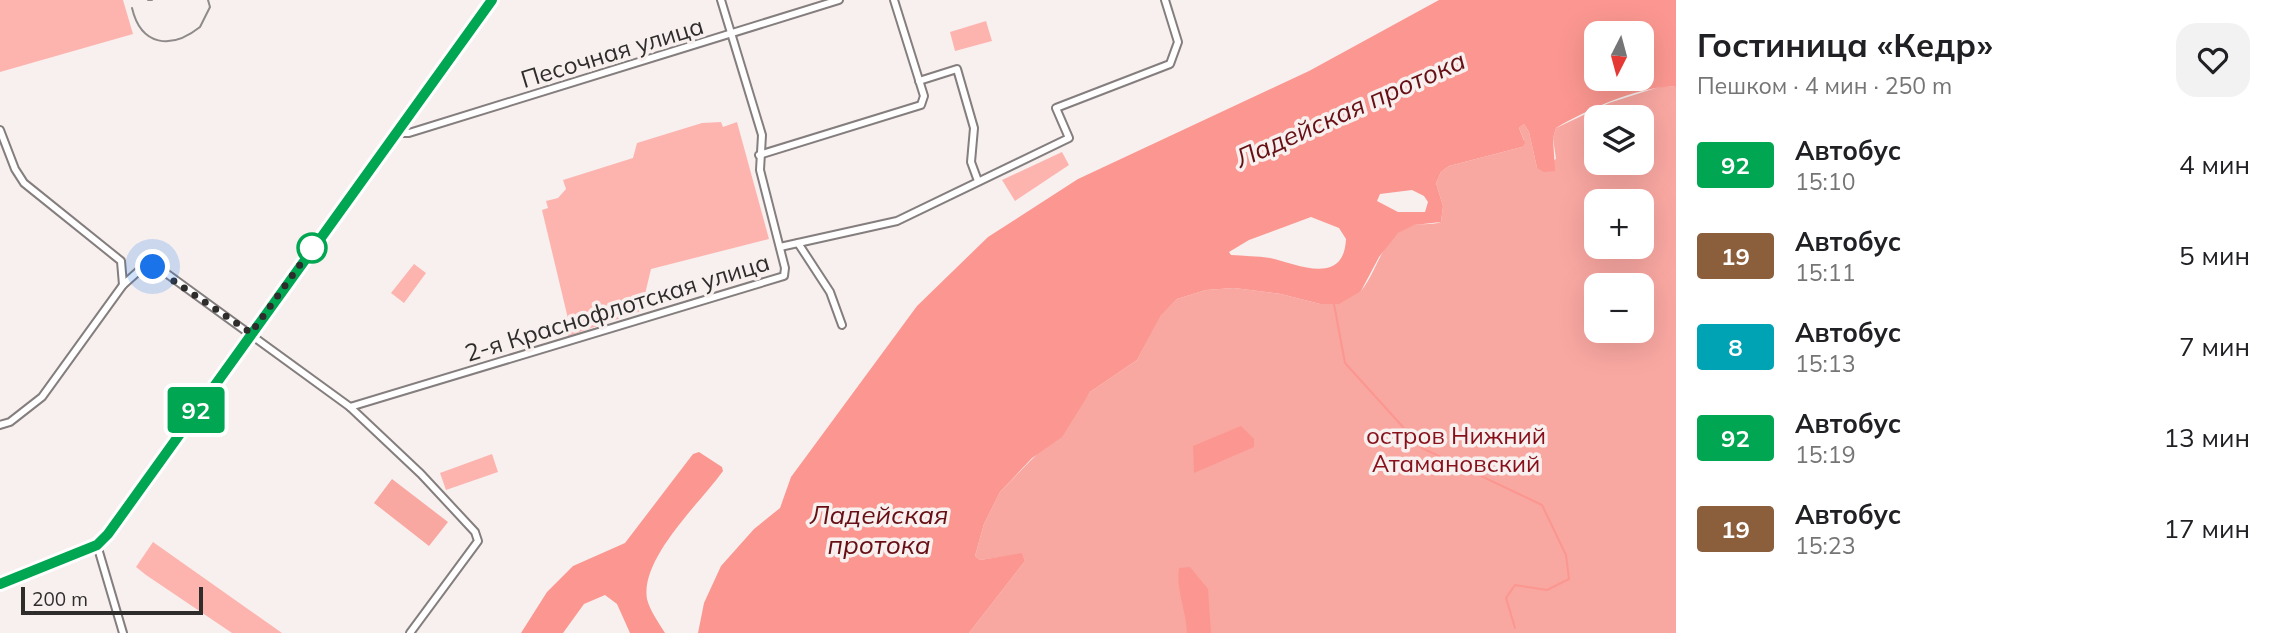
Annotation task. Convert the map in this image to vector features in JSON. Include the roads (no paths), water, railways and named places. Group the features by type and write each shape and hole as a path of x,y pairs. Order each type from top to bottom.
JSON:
{"main road":[{"path":"0,584 97,545 108,534 492,0"}],"street":[{"path":"721,0 762,135 760,170 780,247"},
{"name":"Песочная улица","path":"395,133 421,130 839,0"},
{"path":"759,155 921,105 925,96 894,0"},
{"name":"2-я Краснофлотская улица","path":"350,407 781,278 786,273 780,247 897,221 1069,138 1056,108 1170,64 1178,42 1165,0"},
{"path":"919,81 957,69 974,128 971,162 978,181"},
{"path":"0,130 20,179 121,261 123,285"},
{"path":"798,243 830,292 842,325"},
{"path":"0,425 10,422 41,397 106,312 123,285 142,268 159,268 350,407 421,474 474,532 478,541 410,633"},
{"path":"97,545 123,633"}],"water":[{"name":"Ладейская протока","path":"1439,0 1676,0 1676,87 1654,89 1654,21 1584,21 1584,91 1643,91 1603,105 1584,105 1584,113 1556,128 1553,138 1555,171 1544,172 1537,168 1529,132 1524,124 1519,128 1525,143 1522,147 1449,166 1441,172 1436,183 1443,206 1441,222 1414,225 1398,233 1379,257 1361,291 1339,304 1320,304 1281,294 1234,288 1206,290 1177,299 1161,315 1137,360 1090,392 1062,437 1032,458 1000,492 984,524 975,556 980,560 1022,553 1025,561 969,633 698,633 704,603 721,566 754,529 780,508 791,477 917,306 988,237 1078,179 1309,71","holes":["1412,190 1424,196 1428,202 1425,212 1398,212 1377,201 1380,194","1311,217 1339,228 1346,239 1343,254 1337,263 1328,268 1317,269 1270,258 1231,255 1229,252 1249,240"]},
{"path":"1241,426 1254,439 1254,447 1194,473 1193,446"},
{"path":"699,452 722,467 723,471 674,531 653,566 647,583 647,599 665,633 630,633 617,604 605,595 584,604 563,633 521,633 547,592 573,566 625,543 693,454"},
{"path":"1190,567 1208,589 1211,633 1187,633 1178,576 1179,568"}],"waterway":[{"path":"1334,304 1345,363 1422,448 1542,505 1566,555 1569,579 1547,590 1515,585 1506,598 1515,628"}],"tram line":[{"path":"132,8 142,30 150,37 168,41 178,39 200,27 210,7 208,0"}],"park label":[{"name":"остров Нижний Атамановский","path":"1456,449"}]}
